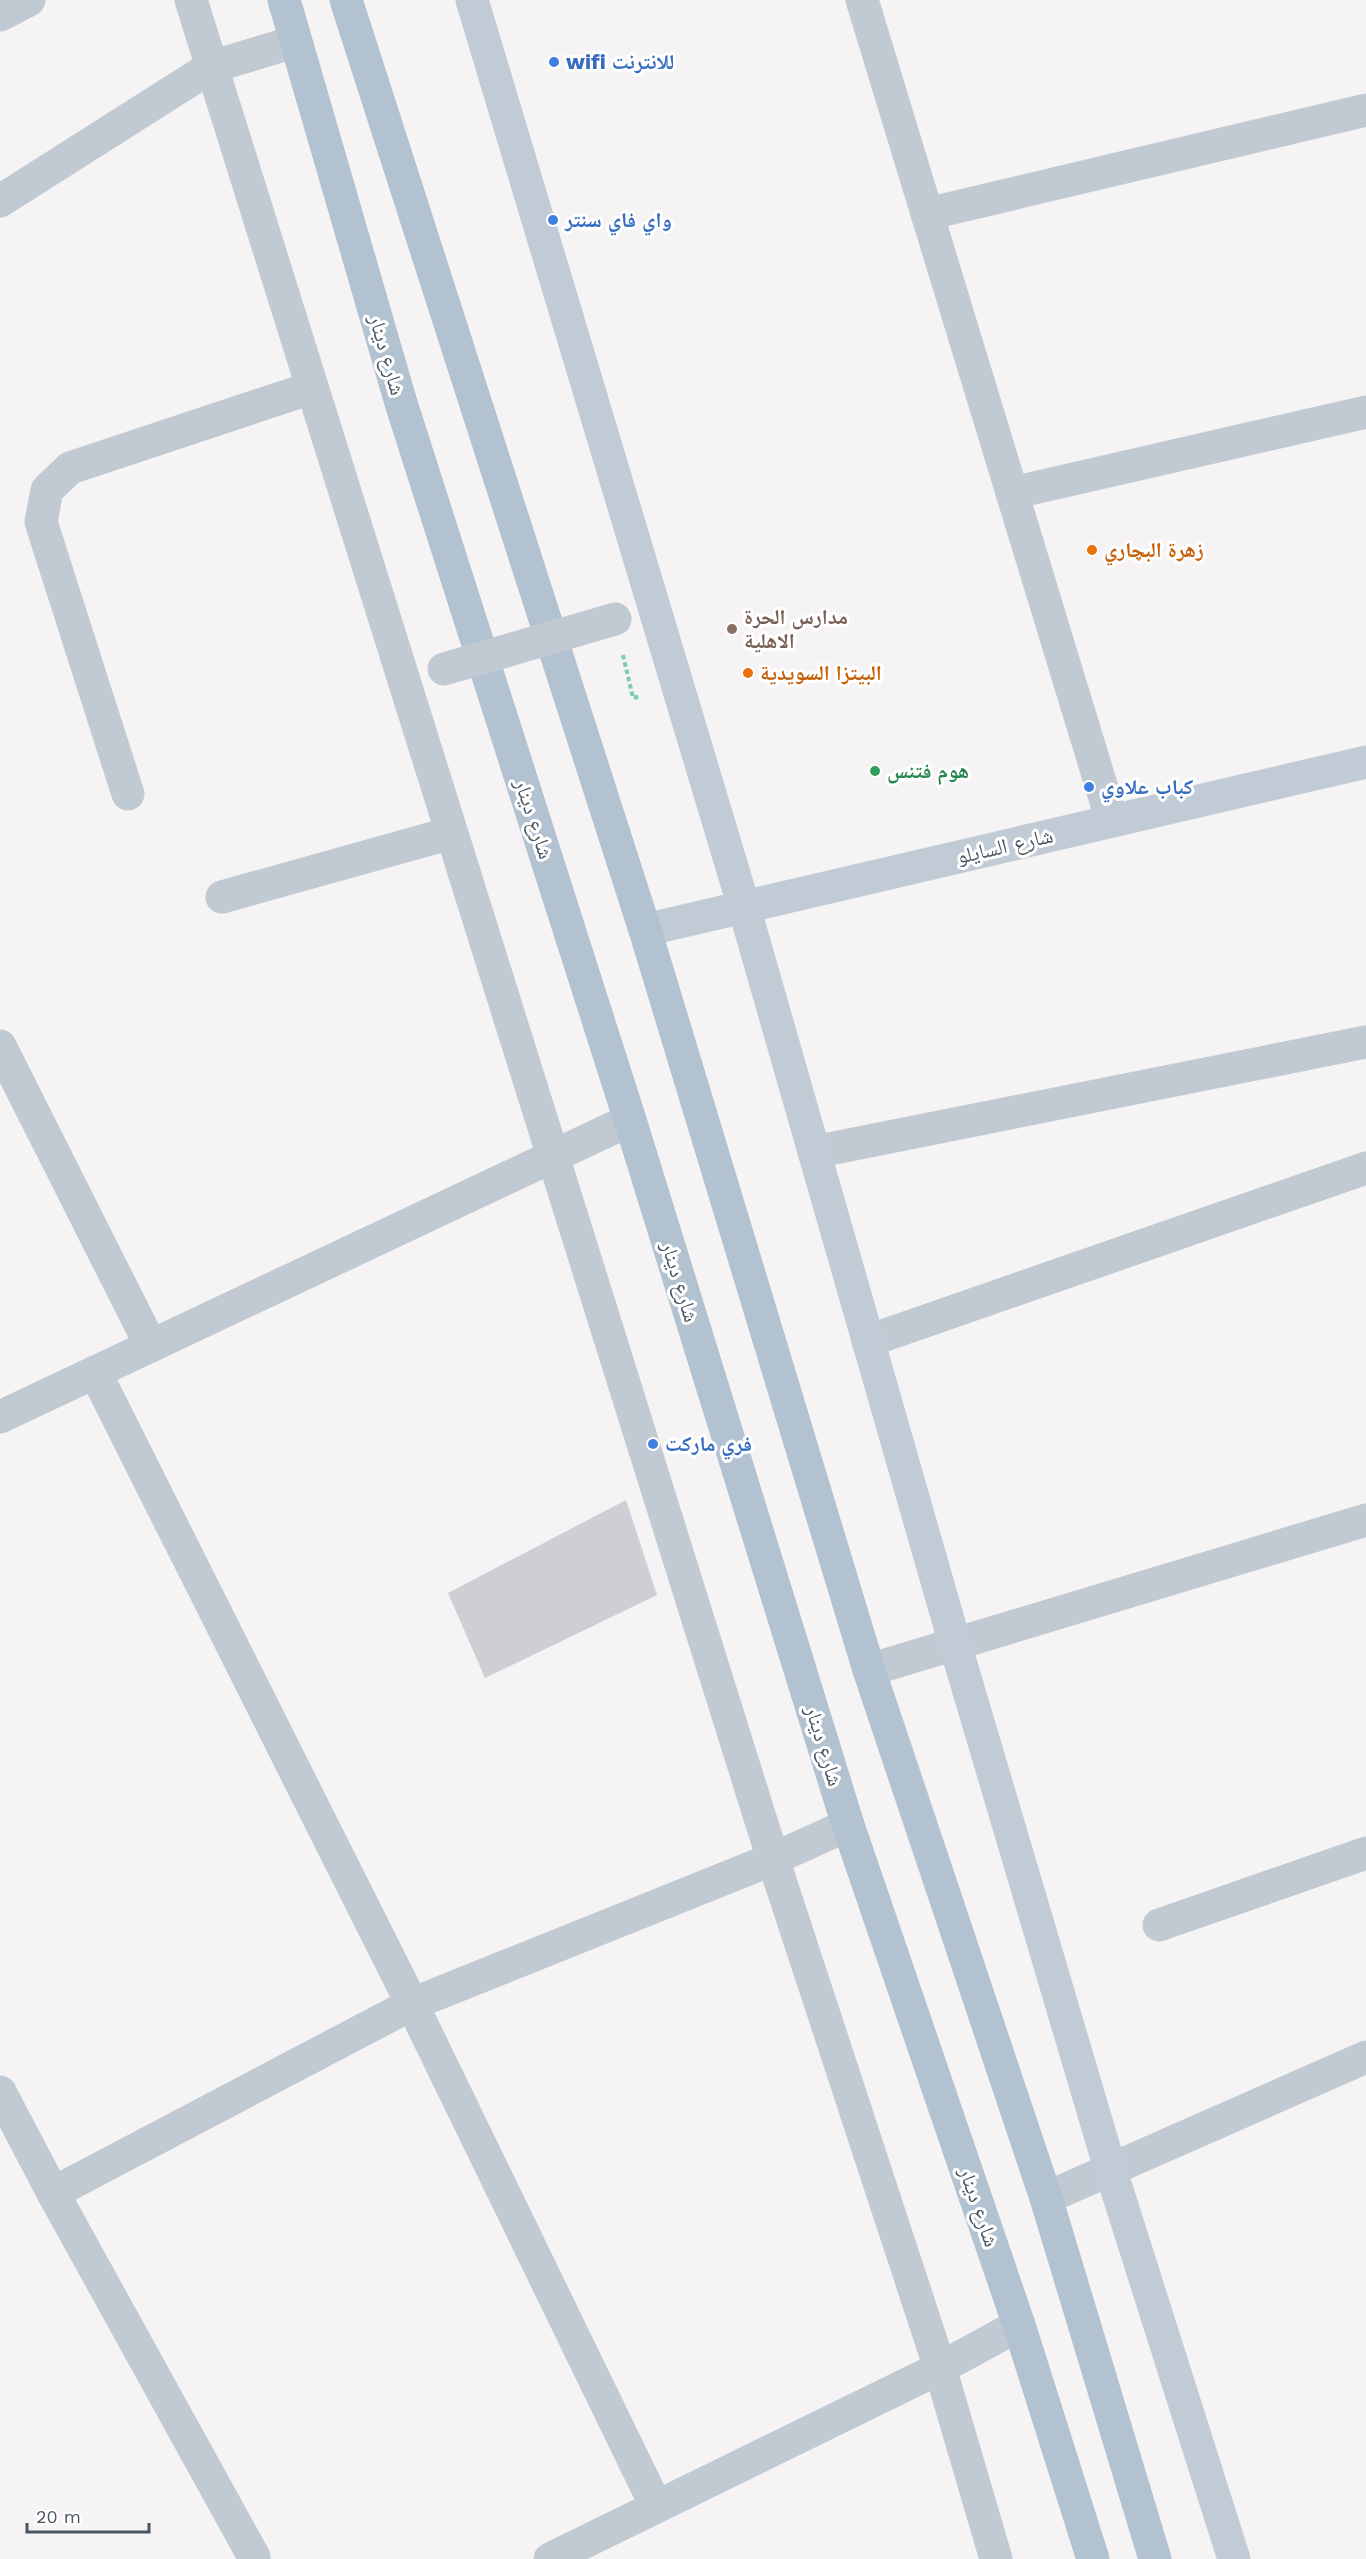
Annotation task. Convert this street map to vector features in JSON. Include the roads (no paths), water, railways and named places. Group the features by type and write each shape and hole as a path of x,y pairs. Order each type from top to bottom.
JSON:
{"main road":[{"name":"شارع دينار","path":"284,0 294,42 401,403 630,1120 848,1825 1019,2325 1093,2559"},
{"path":"346,0 645,930 869,1670 1046,2198 1155,2559"}],"street":[{"path":"0,15 29,0"},
{"path":"191,0 310,388 773,1858 940,2368 996,2559"},
{"path":"472,0 744,907 955,1644 1110,2168 1234,2559"},
{"path":"862,0 1112,821"},
{"path":"0,201 212,67 294,42"},
{"path":"927,214 1366,110"},
{"path":"128,794 41,522 47,490 70,468 310,388"},
{"path":"1012,493 1366,412"},
{"path":"444,669 615,619"},
{"name":"شارع السايلو","path":"645,930 1366,762"},
{"path":"222,897 451,833"},
{"path":"814,1152 1366,1042"},
{"path":"0,1046 151,1346"},
{"path":"0,1417 630,1120"},
{"path":"868,1341 1366,1168"},
{"path":"95,1372 412,2004 656,2506"},
{"path":"869,1670 1366,1520"},
{"path":"53,2193 412,2004 773,1858 848,1825"},
{"path":"1159,1925 1366,1854"},
{"path":"1046,2198 1366,2057"},
{"path":"0,2092 53,2193 254,2557"},
{"path":"550,2559 940,2368 1019,2325"}],"place":[{"name":"wifi للانترنت","path":"554,62"},
{"name":"واي فاي سنتر","path":"553,220"},
{"name":"زهرة البچاري","path":"1092,550"},
{"name":"مدارس الحرة الاهلية","path":"732,629"},
{"name":"البيتزا السويدية","path":"748,673"},
{"name":"هوم فتنس","path":"875,771"},
{"name":"كباب علاوي","path":"1089,787"},
{"name":"فري ماركت","path":"653,1444"}]}
